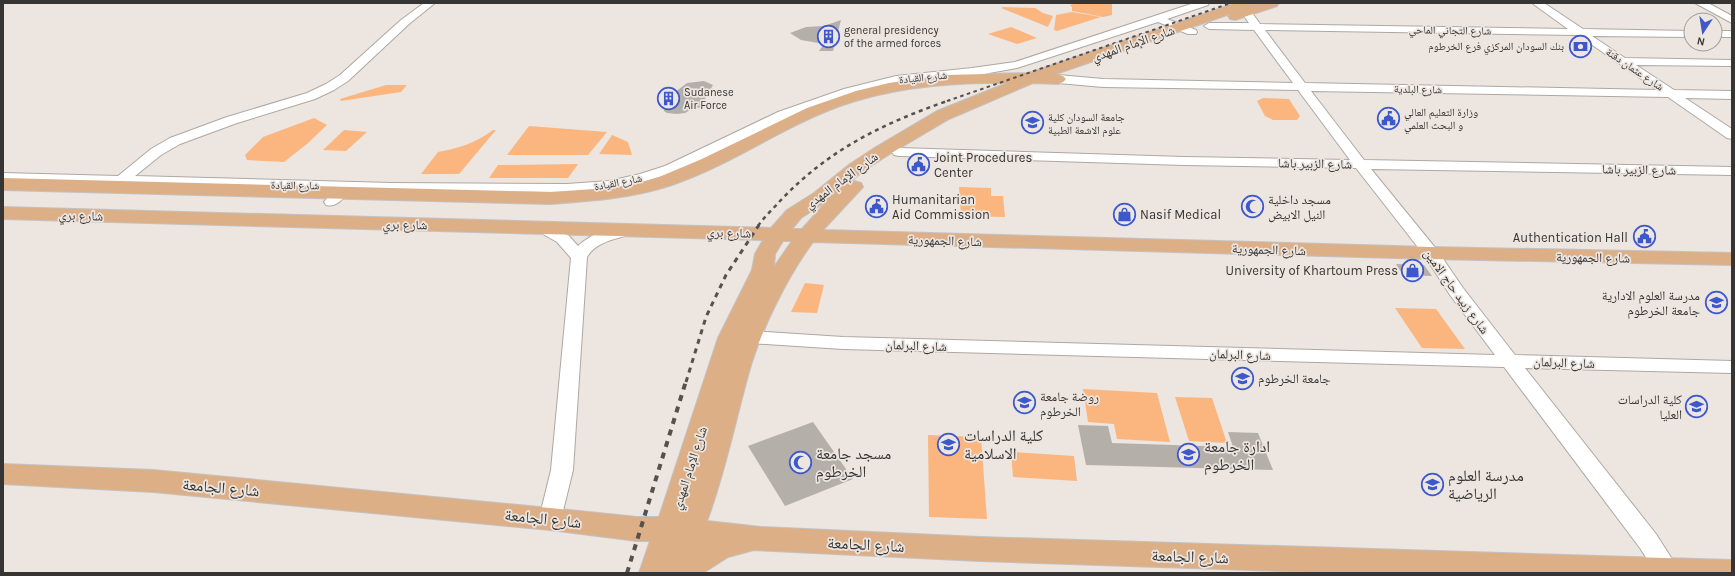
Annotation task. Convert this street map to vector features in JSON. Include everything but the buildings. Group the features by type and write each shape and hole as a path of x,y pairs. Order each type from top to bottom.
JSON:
{"main road":[{"path":"1031,78 1186,29 1209,26 1247,8 1272,3"},
{"name":"شارع الإمام المهدي","path":"673,573 679,531 679,501 730,338 763,270 767,234 798,211 821,197 856,168 882,150 918,129 969,104 1031,78 1247,8"},
{"name":"شارع القيادة","path":"3,184 116,184 339,194 521,205 573,204 641,196 669,188 699,177 817,118 869,100 895,93 940,86 1031,78"},
{"name":"شارع الإمام المهدي","path":"654,573 679,531 701,499 737,371 749,337 788,261 807,236 839,200 855,185 899,152 980,110 1031,78"},
{"name":"شارع القيادة","path":"3,193 339,194"},
{"name":"شارع بري","path":"3,213 541,227 807,236"},
{"name":"شارع الجمهورية","path":"807,236 1431,253 1732,259"},
{"name":"شارع الجامعة","path":"3,474 153,481 550,519 637,529 679,531 761,539 1099,553 1732,573"},
{"path":"680,573 719,548 734,542 761,539"}],"street":[{"path":"116,184 156,152 175,141 232,120 311,96 330,87 344,78 405,22 430,3"},
{"name":"شارع القيادة","path":"1031,78 1039,59 1204,3"},
{"name":"شارع عثمان دقنة","path":"1537,3 1732,135"},
{"path":"1700,3 1732,20"},
{"name":"شارع زبيد حاج الامين","path":"1247,8 1256,26 1359,163 1431,253 1456,291 1648,541 1667,570"},
{"path":"1158,19 1186,29"},
{"name":"شارع التجاني الماحي","path":"1209,26 1683,34"},
{"path":"1623,60 1732,63"},
{"path":"1628,93 1640,88 1646,76 1677,86 1717,95"},
{"name":"شارع البلدية","path":"1031,78 1081,85 1103,83 1301,86 1732,95"},
{"path":"1628,93 1699,113 1698,107 1702,101 1717,95"},
{"path":"1714,123 1732,124"},
{"name":"شارع الزبير باشا","path":"899,152 1184,160 1732,170"},
{"name":"شارع القيادة","path":"3,177 116,184"},
{"path":"541,227 563,239 579,257"},
{"path":"550,519 562,470 579,257 585,247 598,238 628,230"},
{"name":"شارع البرلمان","path":"749,337 843,343 1732,367"}],"shaded area":[{"path":"1077,3 1112,3 1112,15 1103,17 1072,11 1072,7 1070,5"},
{"path":"1001,8 1035,8 1043,13 1053,16 1048,27"},
{"path":"1072,12 1101,17 1057,31 1054,30 1056,15"},
{"path":"1011,27 1037,38 1017,44 988,34"},
{"path":"386,85 407,85 401,92 341,101 340,99"},
{"path":"1263,98 1289,99 1300,116 1297,120 1273,120 1265,116 1257,101"},
{"path":"314,118 327,125 307,144 284,162 247,160 245,155 263,137"},
{"path":"529,126 607,132 588,155 507,155"},
{"path":"344,130 367,132 346,151 323,150"},
{"path":"493,130 496,130 459,174 421,174 438,152 467,144"},
{"path":"612,135 628,142 632,155 599,154"},
{"path":"578,164 568,178 489,178 498,165"},
{"path":"959,187 991,188 991,196 1003,196 1005,217 961,216"},
{"path":"805,283 824,285 817,313 791,312"},
{"path":"1395,308 1436,309 1465,349 1422,348"},
{"path":"1083,389 1157,393 1170,442 1117,439 1114,424 1088,422"},
{"path":"1175,397 1212,398 1227,443 1189,441"},
{"path":"928,435 981,437 987,519 929,517"},
{"path":"1011,452 1074,456 1077,481 1013,477"}],"railway":[{"path":"947,101 1231,3"},
{"path":"758,226 780,201 799,183 838,152 880,128 950,100"},
{"path":"686,382 706,317 726,275 759,225"},
{"path":"627,573 686,381"}],"place":[{"name":"general presidency of the armed forces","path":"829,36"},
{"name":"بنك السودان المركزي فرع الخرطوم","path":"1580,46"},
{"name":"Sudanese Air Force","path":"668,98"},
{"name":"وزارة التعليم العالي و البحث العلمي","path":"1388,118"},
{"name":"جامعة السودان كلية علوم الاشعة الطبية","path":"1032,123"},
{"name":"Joint Procedures Center","path":"918,164"},
{"name":"Humanitarian Aid Commission","path":"877,206"},
{"name":"مسجد داخلية النيل الابيض","path":"1253,206"},
{"name":"Nasif Medical","path":"1124,214"},
{"name":"Authentication Hall","path":"1644,237"},
{"name":"University of Khartoum Press","path":"1413,270"},
{"name":"مدرسة العلوم الادارية جامعة الخرطوم","path":"1716,302"},
{"name":"جامعة الخرطوم","path":"1243,378"},
{"name":"روضة جامعة الخرطوم","path":"1025,403"},
{"name":"كلية الدراسات العليا","path":"1697,406"},
{"name":"كلية الدراسات الاسلامية","path":"948,444"},
{"name":"ادارة جامعة الخرطوم","path":"1188,455"},
{"name":"مسجد جامعة الخرطوم","path":"800,462"},
{"name":"مدرسة العلوم الرياضية","path":"1433,484"}]}
